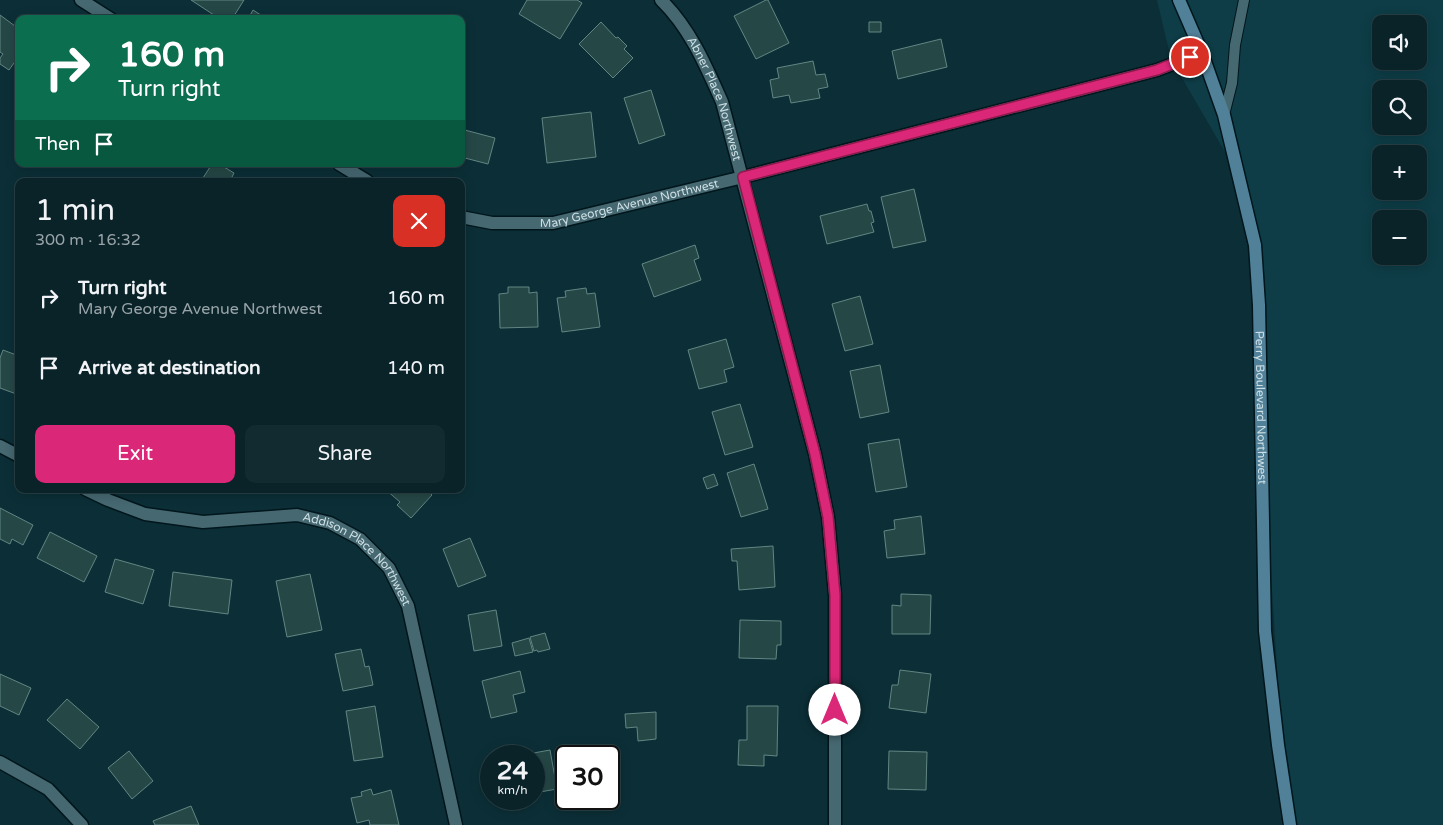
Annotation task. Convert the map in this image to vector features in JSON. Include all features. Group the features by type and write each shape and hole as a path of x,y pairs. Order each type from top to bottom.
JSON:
{"street":[{"path":"81,0 105,15"},
{"name":"Abner Place Northwest","path":"661,0 669,8 700,52 722,102 815,454 828,517 835,595 836,825"},
{"name":"Perry Boulevard Northwest","path":"1179,0 1202,53 1224,115 1255,245 1259,305 1265,631 1278,745 1290,825"},
{"name":"Mary George Avenue Northwest","path":"465,218 492,223 553,223 743,177 1157,70 1202,53"},
{"path":"344,167 362,178"},
{"path":"0,446 15,454"},
{"name":"Addison Place Northwest","path":"93,493 145,514 203,522 297,515 330,523 360,539 389,568 408,606 456,825"},
{"path":"0,762 48,789 82,825"}],"lane":[{"path":"1224,115 1232,83 1235,45 1244,0"}],"shaded area":[{"path":"1157,0 1443,0 1443,825 1293,825 1284,775 1246,188 1171,59"}],"building":[{"path":"191,0 244,0 235,15 214,15"},
{"path":"527,0 577,0 582,3 560,39 519,14"},
{"path":"768,0 789,43 756,59 734,16"},
{"path":"253,10 261,15 250,15"},
{"path":"0,15 15,26 15,62 9,70 0,64 0,58 3,54 0,52"},
{"path":"601,22 616,38 618,37 627,46 624,49 633,58 613,78 579,44"},
{"path":"869,22 881,22 881,32 869,32"},
{"path":"941,39 947,67 898,79 892,51"},
{"path":"813,61 816,75 825,74 828,87 818,89 820,98 791,103 789,95 773,98 770,80 779,78 777,68"},
{"path":"651,90 665,135 639,144 624,98"},
{"path":"591,112 596,157 547,163 542,118"},
{"path":"465,130 495,138 488,164 465,158"},
{"path":"210,167 224,167 234,173 232,178 203,178"},
{"path":"914,189 926,241 893,248 881,197"},
{"path":"867,204 874,222 871,223 874,232 827,244 820,216"},
{"path":"695,245 699,258 694,260 701,280 654,297 642,264"},
{"path":"508,287 529,287 529,293 537,292 538,327 500,328 499,294 508,293"},
{"path":"586,288 587,294 595,293 600,327 562,332 557,298 566,297 565,291"},
{"path":"860,296 873,344 845,351 832,304"},
{"path":"726,339 734,367 724,370 727,382 699,389 688,350"},
{"path":"3,350 15,354 15,394 0,388 0,358"},
{"path":"880,365 889,412 860,418 850,371"},
{"path":"740,404 753,447 725,455 712,412"},
{"path":"899,439 907,487 876,492 868,444"},
{"path":"754,464 768,509 741,517 727,473"},
{"path":"714,474 718,485 707,489 703,478"},
{"path":"390,493 430,493 432,495 411,518 397,505 400,502"},
{"path":"0,508 33,525 23,545 12,539 10,544 0,539"},
{"path":"921,516 925,554 887,558 884,531 895,529 894,520"},
{"path":"50,532 97,556 84,582 37,558"},
{"path":"470,538 486,576 458,587 443,549"},
{"path":"773,546 775,587 739,590 737,561 732,561 731,549"},
{"path":"115,559 154,570 143,604 105,592"},
{"path":"173,572 232,580 228,614 169,606"},
{"path":"310,574 322,630 287,637 276,581"},
{"path":"901,594 931,595 930,634 892,634 892,605 901,606"},
{"path":"496,610 502,646 474,651 468,615"},
{"path":"740,620 781,621 781,645 777,645 776,659 739,658"},
{"path":"545,633 550,649 534,651 530,637"},
{"path":"529,638 533,652 515,656 512,643"},
{"path":"361,649 365,667 369,666 373,685 343,691 335,654"},
{"path":"900,670 931,674 926,713 889,708 892,685 898,685"},
{"path":"520,671 525,692 513,695 517,712 491,718 482,681"},
{"path":"0,674 31,688 19,715 0,706"},
{"path":"67,699 99,727 80,749 47,720"},
{"path":"375,706 383,757 354,761 346,711"},
{"path":"747,706 778,706 777,756 764,755 764,766 738,765 739,740 747,740"},
{"path":"656,712 656,739 638,741 637,727 626,728 625,714"},
{"path":"550,750 555,789 545,791 545,751"},
{"path":"129,751 153,781 132,799 108,768"},
{"path":"889,751 927,752 926,790 888,789"},
{"path":"371,789 373,795 391,790 399,825 370,825 369,820 357,823 351,798 362,796 361,792"},
{"path":"191,806 199,825 155,825 153,821"}],"route":[{"path":"835,710 835,595 828,517 815,454 743,177 1157,70 1190,57"}]}
